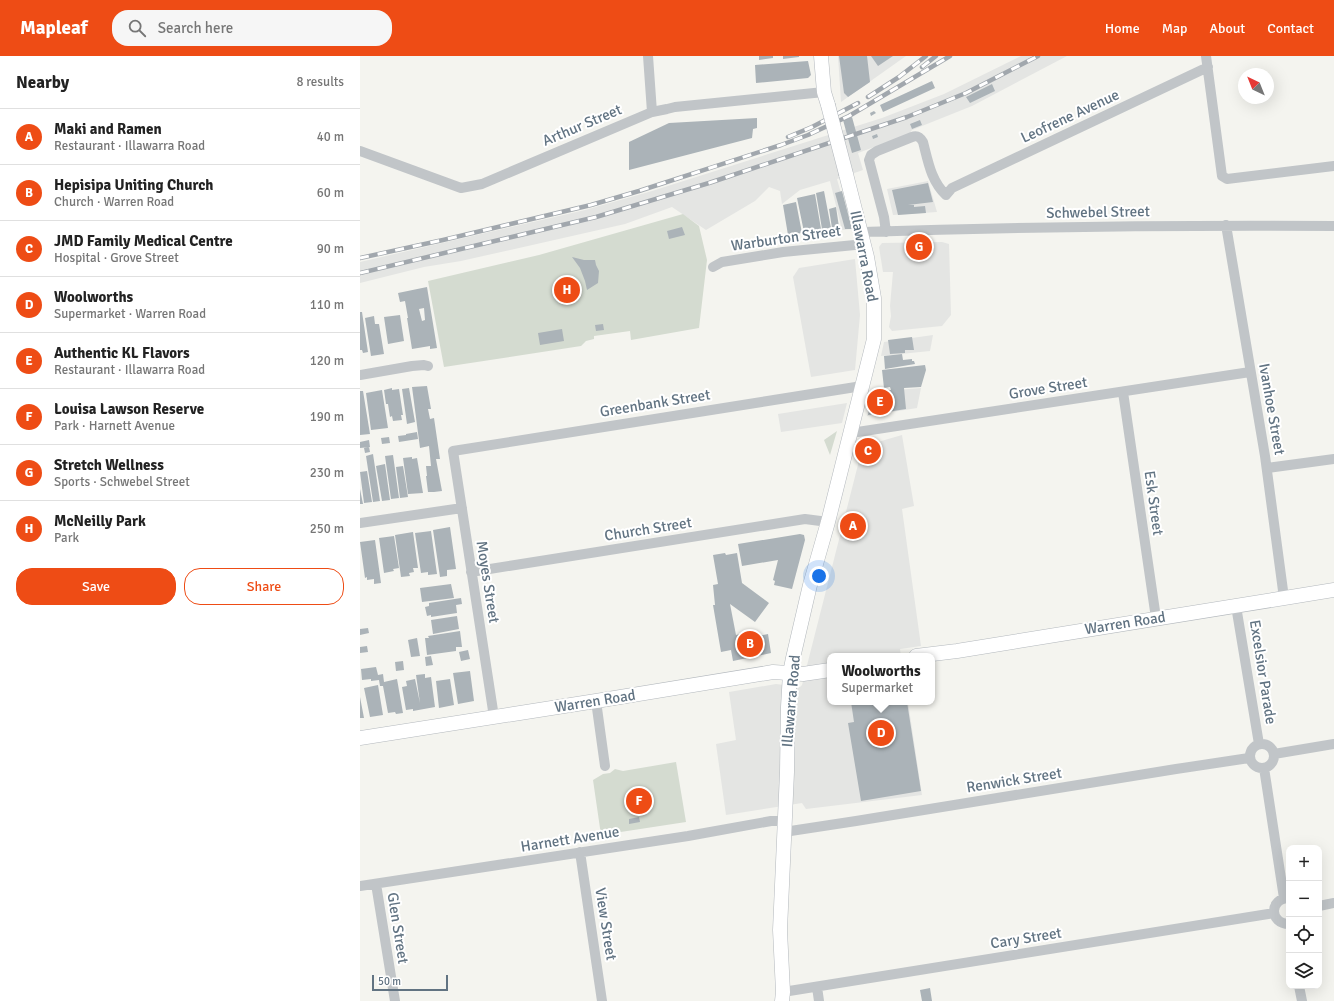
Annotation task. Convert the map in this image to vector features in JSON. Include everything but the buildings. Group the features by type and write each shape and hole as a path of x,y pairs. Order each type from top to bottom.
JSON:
{"main road":[{"name":"Illawarra Road","path":"782,996 780,930 790,673 810,585 828,522 874,339 874,298 863,238 826,99 821,56"},
{"name":"Warren Road","path":"935,654 1334,590"},
{"name":"Warren Road","path":"360,738 773,672 803,674 827,670"}],"street":[{"path":"648,56 652,112"},
{"path":"1206,56 1222,176 1227,179 1334,166"},
{"name":"Leofrene Avenue","path":"886,232 884,217 870,163 870,158 873,152 912,137 919,137 923,142 934,181 946,195 952,188 1208,67"},
{"name":"Arthur Street","path":"360,151 461,188 482,184 652,112 675,107 826,99"},
{"name":"Schwebel Street","path":"863,238 886,232 1226,225 1334,226"},
{"name":"Ivanhoe Street","path":"1226,225 1267,468 1284,598"},
{"name":"Warburton Street","path":"713,267 722,262 863,238"},
{"path":"360,375 412,366 428,366"},
{"name":"Grove Street","path":"850,433 1250,372"},
{"name":"Greenbank Street","path":"453,451 862,386"},
{"name":"Esk Street","path":"1123,392 1156,618"},
{"name":"Moyes Street","path":"453,451 494,717"},
{"path":"1267,468 1334,459"},
{"path":"360,523 462,508"},
{"name":"Church Street","path":"471,572 805,519 828,522"},
{"name":"Excelsior Parade","path":"1236,606 1259,744"},
{"path":"596,701 605,766"},
{"path":"1259,744 1267,745 1274,754 1271,765 1264,768 1256,767 1249,758 1250,751 1259,744"},
{"path":"1274,754 1334,744"},
{"name":"Renwick Street","path":"784,826 856,821 1249,758"},
{"path":"1264,768 1286,892"},
{"name":"Harnett Avenue","path":"360,886 688,836 771,821 784,826"},
{"name":"View Street","path":"580,852 602,1001"},
{"name":"Glen Street","path":"376,884 395,1001"},
{"path":"1286,898 1277,902 1274,909 1274,913 1278,920 1281,923 1286,924"},
{"path":"1322,906 1334,904"},
{"name":"Cary Street","path":"782,996 817,987 1274,913"},
{"path":"817,987 820,1001"},
{"path":"1300,989 1302,1001"}],"shaded area":[{"path":"838,56 906,56 841,102"},
{"path":"1021,56 1067,56 972,106 912,130 909,134 858,153 863,170 837,179 851,229 842,230 830,181 800,190 782,204 780,191 769,187 755,201 706,230 672,207 625,224 461,261 424,267 360,283 360,262 585,210 652,191 882,118 944,94"},
{"path":"928,181 937,212 893,215 887,189"},
{"path":"683,214 699,226 707,260 699,328 631,340 630,331 594,336 594,339 586,341 581,346 444,367 428,281 539,255"},
{"path":"942,242 949,244 951,315 942,326 892,331 889,327 893,272 883,272 879,247 882,243"},
{"path":"855,259 860,315 855,370 811,377 793,277 799,268"},
{"path":"933,335 930,351 881,356 884,342"},
{"path":"921,388 917,408 867,416 872,392"},
{"path":"847,403 842,423 781,432 778,414"},
{"path":"837,431 830,455 824,440"},
{"path":"902,435 914,506 902,509 921,646 900,649 901,653 827,653 827,705 908,705 922,795 806,809 802,803 726,815 716,744 736,740 729,692 776,684 800,687 802,685 862,449 871,444"},
{"path":"676,762 686,822 601,835 593,780 603,774 610,773 615,769 623,771"}],"railway":[{"path":"868,97 899,77 926,56"},
{"path":"922,67 936,56"},
{"path":"360,258 591,205 781,145 808,135 849,116 950,56"},
{"path":"360,273 596,217 709,183 907,117 966,93 1038,56"},
{"path":"788,137 812,127 858,103"}],"place":[{"name":"Stretch Wellness","path":"919,247"},
{"name":"McNeilly Park","path":"567,290"},
{"name":"Authentic KL Flavors","path":"880,402"},
{"name":"JMD Family Medical Centre","path":"868,451"},
{"name":"Maki and Ramen","path":"853,526"},
{"name":"Hepisipa Uniting Church","path":"750,644"},
{"name":"Woolworths","path":"881,733"},
{"name":"Louisa Lawson Reserve","path":"639,801"}]}
